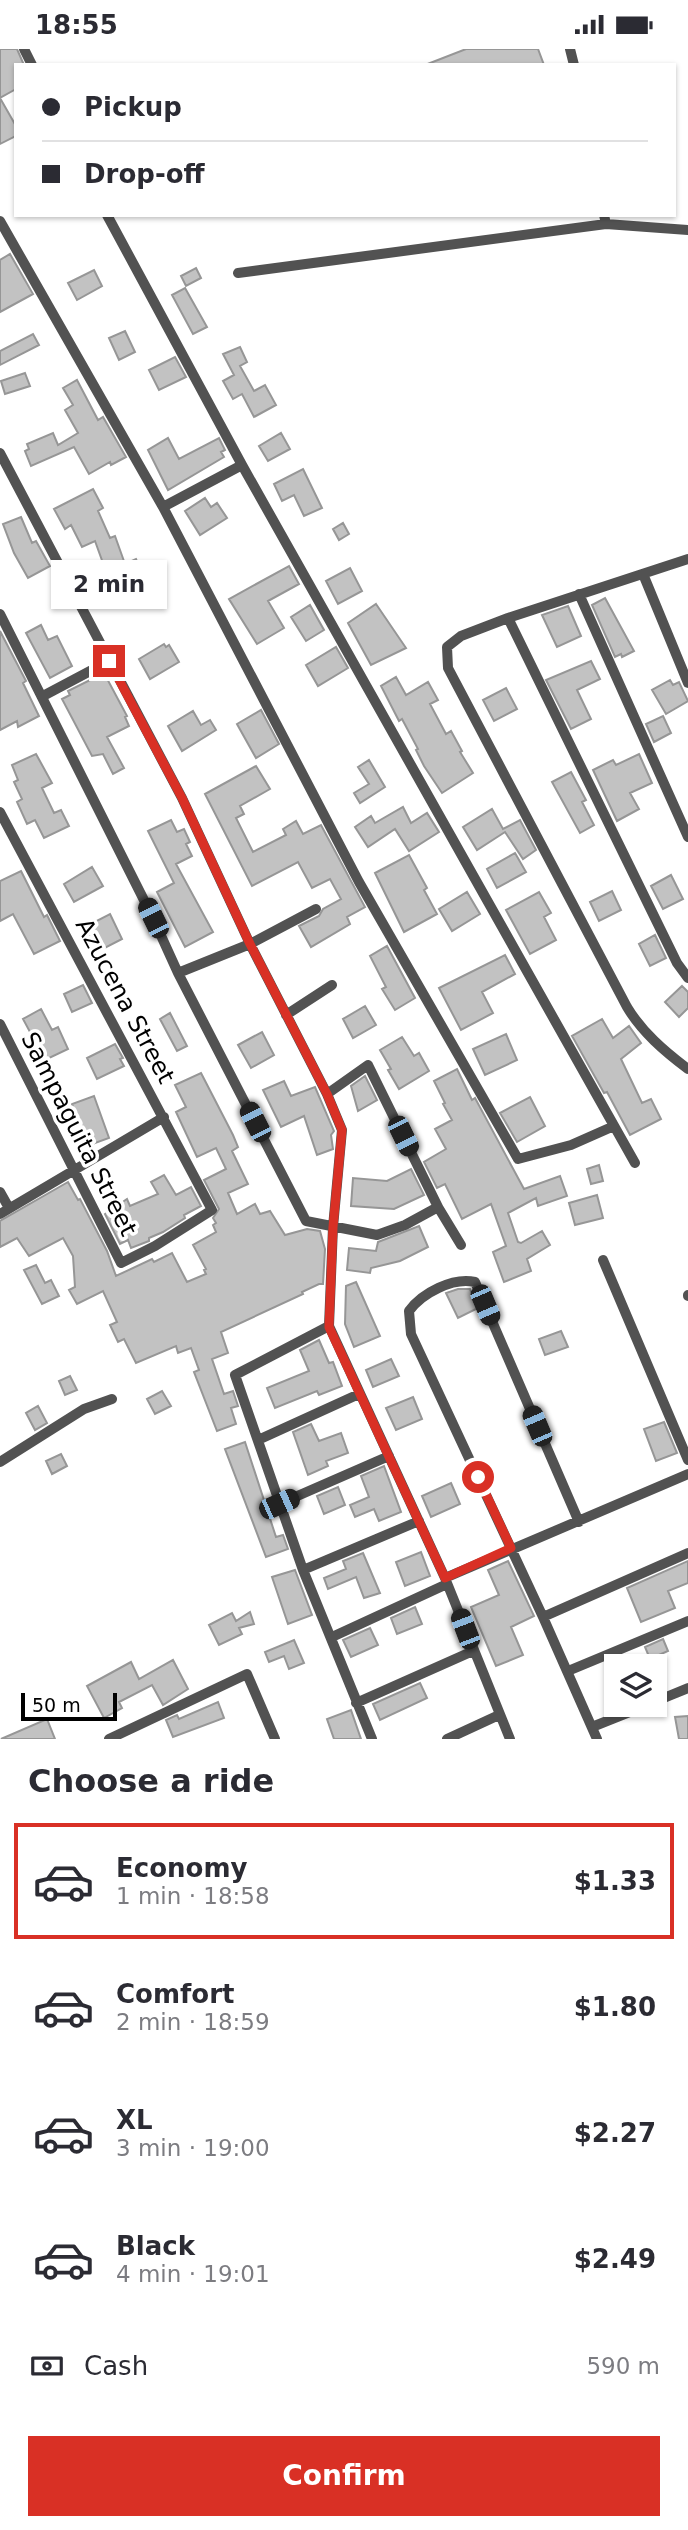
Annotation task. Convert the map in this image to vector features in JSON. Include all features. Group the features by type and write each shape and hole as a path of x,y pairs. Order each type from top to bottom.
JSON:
{"street":[{"path":"108,217 242,465 635,1163"},
{"path":"238,273 605,220 688,229"},
{"path":"0,221 163,507 359,882 519,1159 571,1145 614,1126"},
{"path":"0,453 182,798 250,944 327,1094 342,1130 333,1227 329,1327 446,1581 510,1739"},
{"path":"163,507 242,465"},
{"path":"688,559 508,618 452,642 447,647 448,668 637,1024 688,1069"},
{"path":"643,574 688,683"},
{"path":"579,594 688,837"},
{"path":"0,614 153,918 178,974 306,1221 377,1235 405,1225 438,1207"},
{"path":"508,618 677,963 688,978"},
{"path":"43,696 109,661"},
{"name":"Azucena Street","path":"0,812 212,1210 155,1246 121,1263"},
{"path":"178,974 250,944 316,909"},
{"path":"286,1015 332,985"},
{"name":"Sampaguita Street","path":"0,1024 121,1263"},
{"path":"327,1094 368,1065 438,1207 461,1245"},
{"path":"0,1214 164,1117"},
{"path":"0,1192 9,1208"},
{"path":"603,1260 688,1460"},
{"path":"579,1522 475,1282 459,1280 416,1301 409,1311 411,1334 544,1617 597,1739"},
{"path":"329,1327 235,1375 303,1570 372,1739"},
{"path":"258,1440 359,1394"},
{"path":"0,1462 84,1409 112,1399"},
{"path":"279,1504 388,1456"},
{"path":"332,1637 511,1548 579,1522 688,1474"},
{"path":"303,1570 419,1521"},
{"path":"544,1617 688,1553"},
{"path":"568,1671 688,1621"},
{"path":"356,1703 473,1651"},
{"path":"108,1739 247,1674 275,1739"},
{"path":"667,1697 688,1688"},
{"path":"447,1739 499,1715"},
{"path":"592,1727 617,1717"}],"building":[{"path":"0,49 17,49 23,63 14,63 14,90 0,98"},
{"path":"466,49 538,49 543,63 430,63"},
{"path":"0,98 14,122 14,137 0,144"},
{"path":"10,254 33,294 0,312 0,260"},
{"path":"196,268 201,278 186,286 181,276"},
{"path":"94,270 102,286 77,300 68,283"},
{"path":"185,288 207,327 193,334 172,295"},
{"path":"125,331 135,352 119,360 109,338"},
{"path":"33,334 39,345 0,365 0,351"},
{"path":"240,347 247,362 240,366 254,391 265,385 276,405 254,417 242,394 233,399 223,381 234,375 223,354"},
{"path":"175,357 186,377 159,390 149,370"},
{"path":"25,373 30,386 5,394 1,381"},
{"path":"77,380 98,420 103,417 126,457 111,465 110,462 89,474 74,447 31,466 25,451 29,449 27,444 53,433 58,445 78,433 65,410 73,405 63,388"},
{"path":"281,433 290,449 268,461 259,446"},
{"path":"168,438 179,459 219,438 225,450 221,452 224,457 168,490 148,450"},
{"path":"303,469 322,508 304,516 294,495 282,501 274,484"},
{"path":"93,489 103,508 98,511 110,538 115,536 125,564 136,559 142,572 100,590 92,571 104,566 95,541 82,547 71,525 65,529 54,509"},
{"path":"205,498 211,507 217,503 227,518 200,535 185,511"},
{"path":"21,517 32,543 36,541 50,566 28,578 14,553 3,524"},
{"path":"343,523 349,534 339,540 333,529"},
{"path":"289,566 299,584 268,601 284,628 257,644 229,599"},
{"path":"350,568 362,591 338,604 326,581"},
{"path":"605,598 634,651 622,657 621,654 615,657 592,605"},
{"path":"376,604 406,648 371,665 348,623"},
{"path":"310,605 324,630 306,641 291,617"},
{"path":"568,606 581,636 557,647 542,615"},
{"path":"41,625 48,640 57,636 72,666 50,678 26,633"},
{"path":"0,631 26,681 23,683 39,716 18,727 17,721 0,730"},
{"path":"164,644 166,647 169,645 179,662 150,679 139,659"},
{"path":"336,647 348,668 318,686 306,665"},
{"path":"591,661 600,679 577,690 591,719 571,729 546,680"},
{"path":"104,673 127,716 125,717 129,726 107,737 124,768 113,774 103,754 92,756 62,699 70,695 68,691"},
{"path":"396,677 406,695 428,682 438,700 430,704 446,734 451,731 473,773 442,793 424,766 402,719 399,721 381,686"},
{"path":"670,680 673,685 679,682 688,701 666,714 652,690"},
{"path":"506,688 517,709 494,721 483,700"},
{"path":"261,710 279,744 256,758 237,724"},
{"path":"193,711 201,725 210,720 216,730 182,751 168,726"},
{"path":"663,716 671,733 654,742 646,724"},
{"path":"36,754 52,783 42,788 54,813 61,810 69,826 44,838 35,820 27,824 17,802 22,799 14,782 18,780 12,765"},
{"path":"639,754 652,783 630,793 639,809 617,821 593,770 613,760 616,765"},
{"path":"369,760 385,787 360,803 354,793 369,784 358,767"},
{"path":"256,766 270,789 240,806 244,814 236,818 253,852 286,835 283,829 296,821 303,834 321,825 365,907 347,917 350,924 311,947 299,926 319,916 323,909 341,899 330,879 312,888 298,862 252,886 205,794"},
{"path":"571,772 586,800 582,802 594,825 580,833 552,782"},
{"path":"403,807 411,823 427,813 439,832 409,851 395,829 368,847 355,827 371,816 375,823"},
{"path":"492,809 503,829 520,820 536,850 523,859 505,832 477,850 463,827"},
{"path":"171,820 177,832 184,829 190,842 186,844 192,856 176,864 213,932 185,947 157,892 174,883 148,831"},
{"path":"515,853 526,872 497,888 487,869"},
{"path":"409,855 427,888 424,890 437,914 404,932 375,873"},
{"path":"92,867 103,886 74,902 64,884"},
{"path":"21,871 44,917 47,915 60,941 34,954 13,914 0,921 0,881"},
{"path":"671,875 683,899 663,909 651,886"},
{"path":"612,891 621,910 599,921 590,902"},
{"path":"467,892 480,914 452,931 439,909"},
{"path":"539,892 551,913 544,917 556,940 530,954 506,910"},
{"path":"110,914 122,939 97,952 85,927"},
{"path":"655,935 666,958 650,966 639,944"},
{"path":"387,946 415,998 395,1010 382,989 386,987 370,956"},
{"path":"505,955 515,974 482,992 493,1013 461,1030 439,988"},
{"path":"83,985 92,1003 72,1012 64,994"},
{"path":"682,986 688,992 688,1008 679,1017 665,1002"},
{"path":"365,1006 376,1025 353,1038 343,1019"},
{"path":"41,1009 52,1030 58,1027 68,1049 45,1060 23,1019"},
{"path":"170,1013 187,1046 177,1051 160,1019"},
{"path":"602,1019 613,1038 629,1026 641,1043 621,1059 642,1103 651,1099 661,1119 630,1135 572,1036"},
{"path":"262,1032 274,1055 251,1068 238,1045"},
{"path":"506,1034 517,1060 485,1075 473,1049"},
{"path":"402,1037 414,1056 419,1053 429,1071 399,1089 380,1050"},
{"path":"115,1044 123,1058 120,1059 124,1066 97,1079 87,1058"},
{"path":"457,1069 524,1189 560,1176 567,1196 538,1206 536,1198 508,1213 518,1242 521,1243 542,1231 550,1245 527,1259 531,1271 504,1282 493,1252 506,1246 491,1204 462,1219 445,1184 437,1188 424,1162 446,1149 435,1129 452,1120 434,1081"},
{"path":"201,1073 233,1135 238,1147 232,1151 248,1184 228,1193 237,1214 255,1204 260,1214 270,1211 285,1235 307,1229 320,1231 325,1249 323,1284 221,1332 228,1353 212,1359 224,1394 233,1391 238,1406 231,1408 236,1424 217,1431 194,1372 199,1370 191,1348 178,1353 176,1346 136,1363 124,1339 118,1342 110,1325 117,1322 103,1291 77,1304 69,1290 75,1287 73,1256 63,1238 29,1256 17,1238 0,1247 0,1221 68,1182 107,1251 116,1276 172,1253 187,1282 206,1274 193,1245 216,1232 213,1218 219,1209 204,1180 226,1169 216,1148 197,1157 176,1112 186,1107 175,1085"},
{"path":"365,1076 377,1100 358,1111 351,1086"},
{"path":"284,1081 291,1096 315,1087 334,1131 331,1135 333,1149 317,1155 304,1116 281,1127 263,1090"},
{"path":"94,1096 109,1138 87,1146 72,1104"},
{"path":"530,1097 545,1126 517,1142 500,1113"},
{"path":"599,1165 603,1181 591,1184 587,1169"},
{"path":"411,1169 424,1195 394,1209 351,1206 353,1178 387,1181"},
{"path":"164,1175 176,1195 191,1187 201,1206 184,1215 185,1218 163,1232 149,1238 149,1241 131,1248 128,1240 120,1244 105,1214 127,1199 130,1206 158,1194 151,1182"},
{"path":"597,1195 603,1218 575,1225 569,1203"},
{"path":"419,1226 428,1247 400,1261 371,1268 370,1273 347,1270 349,1248 376,1251 378,1242"},
{"path":"36,1265 45,1283 51,1280 59,1296 42,1304 24,1270"},
{"path":"356,1282 380,1336 354,1347 345,1324 346,1286"},
{"path":"470,1289 478,1308 458,1318 446,1293"},
{"path":"561,1331 568,1347 545,1355 539,1339"},
{"path":"319,1340 329,1363 333,1362 342,1386 319,1395 317,1391 275,1408 267,1388 309,1371 300,1350"},
{"path":"391,1359 399,1376 373,1387 366,1370"},
{"path":"70,1376 77,1390 65,1395 59,1381"},
{"path":"162,1391 171,1406 155,1414 147,1399"},
{"path":"413,1397 422,1419 396,1430 386,1408"},
{"path":"38,1406 47,1423 35,1430 26,1413"},
{"path":"664,1422 677,1453 656,1461 644,1429"},
{"path":"311,1424 319,1441 341,1433 348,1453 326,1461 328,1466 308,1475 293,1432"},
{"path":"245,1442 276,1537 283,1535 288,1549 266,1557 225,1449"},
{"path":"61,1454 67,1466 52,1474 46,1461"},
{"path":"384,1466 401,1512 379,1521 374,1509 355,1517 350,1505 369,1497 361,1476"},
{"path":"451,1483 460,1504 431,1517 422,1496"},
{"path":"338,1487 345,1505 324,1514 317,1496"},
{"path":"421,1552 430,1576 405,1586 396,1562"},
{"path":"363,1553 380,1593 364,1598 356,1577 328,1589 324,1578 346,1569 343,1561"},
{"path":"508,1561 534,1616 511,1627 523,1655 496,1666 471,1607 499,1595 488,1570"},
{"path":"688,1561 688,1583 668,1591 675,1608 641,1622 627,1588"},
{"path":"295,1570 312,1615 288,1624 272,1577"},
{"path":"415,1607 422,1624 397,1634 391,1618"},
{"path":"250,1612 254,1624 239,1628 242,1634 219,1645 209,1625 232,1613 236,1621"},
{"path":"370,1628 378,1645 351,1657 343,1640"},
{"path":"663,1639 668,1651 648,1654 645,1647"},
{"path":"294,1640 304,1663 289,1669 284,1656 269,1662 265,1652"},
{"path":"173,1660 188,1689 163,1705 152,1685 119,1702 122,1708 104,1718 87,1686 131,1662 139,1679"},
{"path":"420,1683 427,1698 380,1720 373,1704"},
{"path":"218,1702 224,1718 173,1737 166,1720 177,1715 179,1719"},
{"path":"351,1710 361,1739 334,1739 327,1719"},
{"path":"688,1716 688,1739 679,1739 675,1717"},
{"path":"47,1719 55,1739 1,1739"}],"route":[{"path":"109,661 182,798 250,944 327,1094 342,1130 333,1227 329,1327 445,1578 511,1548 478,1477"}]}
